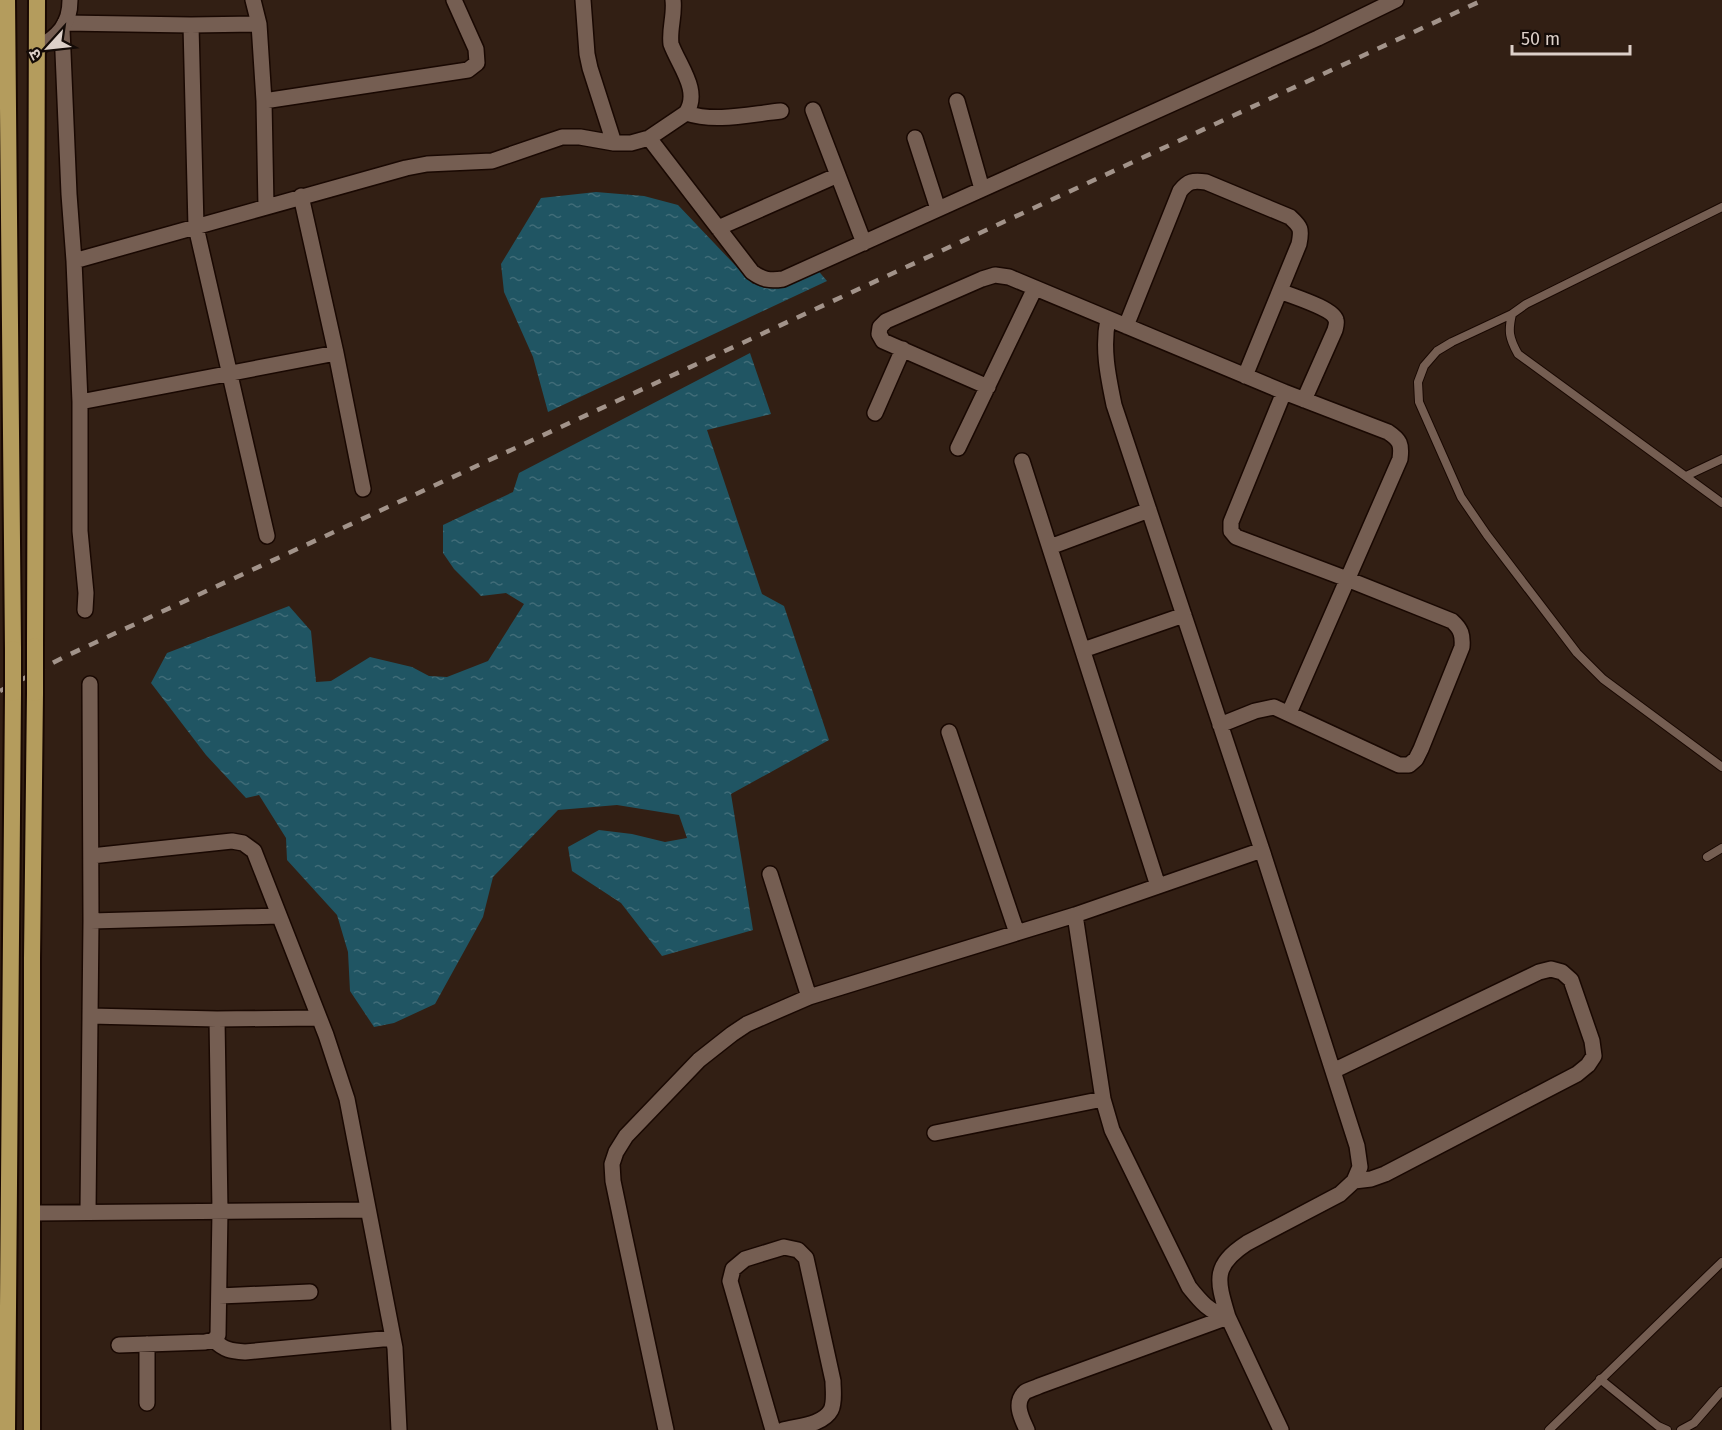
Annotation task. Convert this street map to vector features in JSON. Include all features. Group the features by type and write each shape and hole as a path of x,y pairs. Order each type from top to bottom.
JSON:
{"highway":[{"path":"7,0 4,69 13,693 2,1275 8,1430"},
{"path":"32,1430 37,0"}],"street":[{"path":"70,0 64,26 69,194 80,402 80,531 86,610"},
{"path":"253,0 259,24 264,101 266,207"},
{"path":"264,101 468,70 477,63 476,49 454,0"},
{"path":"583,0 590,68 614,143"},
{"path":"74,261 301,196 428,164 492,161 562,138 580,137 614,143 632,143 649,138 686,113 692,99 691,89 671,44 673,0"},
{"path":"649,138 752,272 760,278 771,281 783,279 1307,43 1396,0"},
{"path":"38,48 64,26 259,24"},
{"path":"191,25 195,226 267,536"},
{"path":"957,101 982,189"},
{"path":"813,110 864,243"},
{"path":"686,113 710,118 781,111"},
{"path":"915,138 938,209"},
{"path":"718,228 838,175"},
{"path":"1126,326 1179,191 1186,183 1195,180 1206,182 1290,217 1299,225 1301,233 1299,244 1245,376"},
{"path":"301,196 363,489"},
{"path":"988,387 883,340 879,334 879,327 886,321 982,279 995,275 1009,277 1284,392 1388,432 1397,439 1402,448 1400,459 1289,713"},
{"path":"958,448 1035,288"},
{"path":"1280,291 1326,309 1333,314 1336,320 1335,330 1304,400"},
{"path":"1108,319 1104,336 1105,357 1114,405 1262,850 1357,1146 1360,1167 1354,1181 1340,1194 1247,1243 1233,1253 1221,1267 1219,1287 1228,1317 1281,1430"},
{"path":"875,412 903,349"},
{"path":"80,402 336,353"},
{"path":"1220,725 1266,707 1274,707 1399,765 1409,765 1416,759 1462,647 1463,636 1459,627 1452,621 1236,537 1231,531 1231,522 1284,392"},
{"path":"1022,461 1158,886"},
{"path":"1050,548 1149,510"},
{"path":"1083,650 1184,615"},
{"path":"88,1212 91,921 90,684"},
{"path":"948,732 1017,933"},
{"path":"91,856 232,841 243,843 254,851 320,1018 347,1100 395,1348 399,1430"},
{"path":"666,1430 615,1191 612,1164 626,1136 699,1060 747,1024 809,997 1075,915 1262,850"},
{"path":"770,874 809,997"},
{"path":"91,921 279,915"},
{"path":"1075,915 1102,1099 1112,1130 1189,1287 1215,1314 1228,1317"},
{"path":"1333,1071 1539,972 1551,969 1562,972 1571,980 1592,1041 1593,1056 1588,1065 1577,1074 1385,1174 1354,1181"},
{"path":"90,1016 217,1019 320,1018"},
{"path":"119,1345 205,1342 213,1340 218,1335 220,1211 217,1019"},
{"path":"935,1133 1102,1099"},
{"path":"32,1213 368,1210"},
{"path":"773,1430 730,1281 733,1269 745,1259 784,1247 798,1250 806,1258 833,1381 834,1399 831,1410 821,1420 783,1430"},
{"path":"219,1296 310,1292"},
{"path":"1027,1430 1018,1403 1024,1393 1228,1317"},
{"path":"213,1340 222,1348 245,1352 393,1338"},
{"path":"147,1344 147,1403"}],"lane":[{"path":"1722,207 1452,342 1437,351 1424,366 1418,382 1419,402 1461,497 1487,535 1577,653 1603,680 1722,767"},
{"path":"1512,314 1509,327 1510,341 1518,354 1722,503"},
{"path":"1686,476 1722,459"},
{"path":"1707,857 1722,848"},
{"path":"1549,1430 1721,1266"},
{"path":"1600,1379 1658,1426 1667,1430"},
{"path":"1682,1430 1694,1423 1722,1391"}],"water":[{"path":"596,192 644,196 678,205 753,284 810,261 827,281 548,412 533,357 504,292 501,264 541,198"},
{"path":"750,353 771,414 707,430 762,594 784,606 829,740 731,794 753,930 662,956 621,903 572,871 568,847 599,830 632,834 665,842 687,838 679,815 617,805 558,810 493,877 483,917 435,1004 394,1023 374,1027 350,991 348,952 337,915 287,860 286,838 259,795 246,798 206,755 151,683 167,653 289,606 311,631 316,682 331,681 370,657 412,667 429,676 447,677 488,661 524,604 506,593 481,596 454,569 443,553 443,525 513,492 519,473"}],"railway":[{"path":"0,691 64,657 1483,0"}]}
